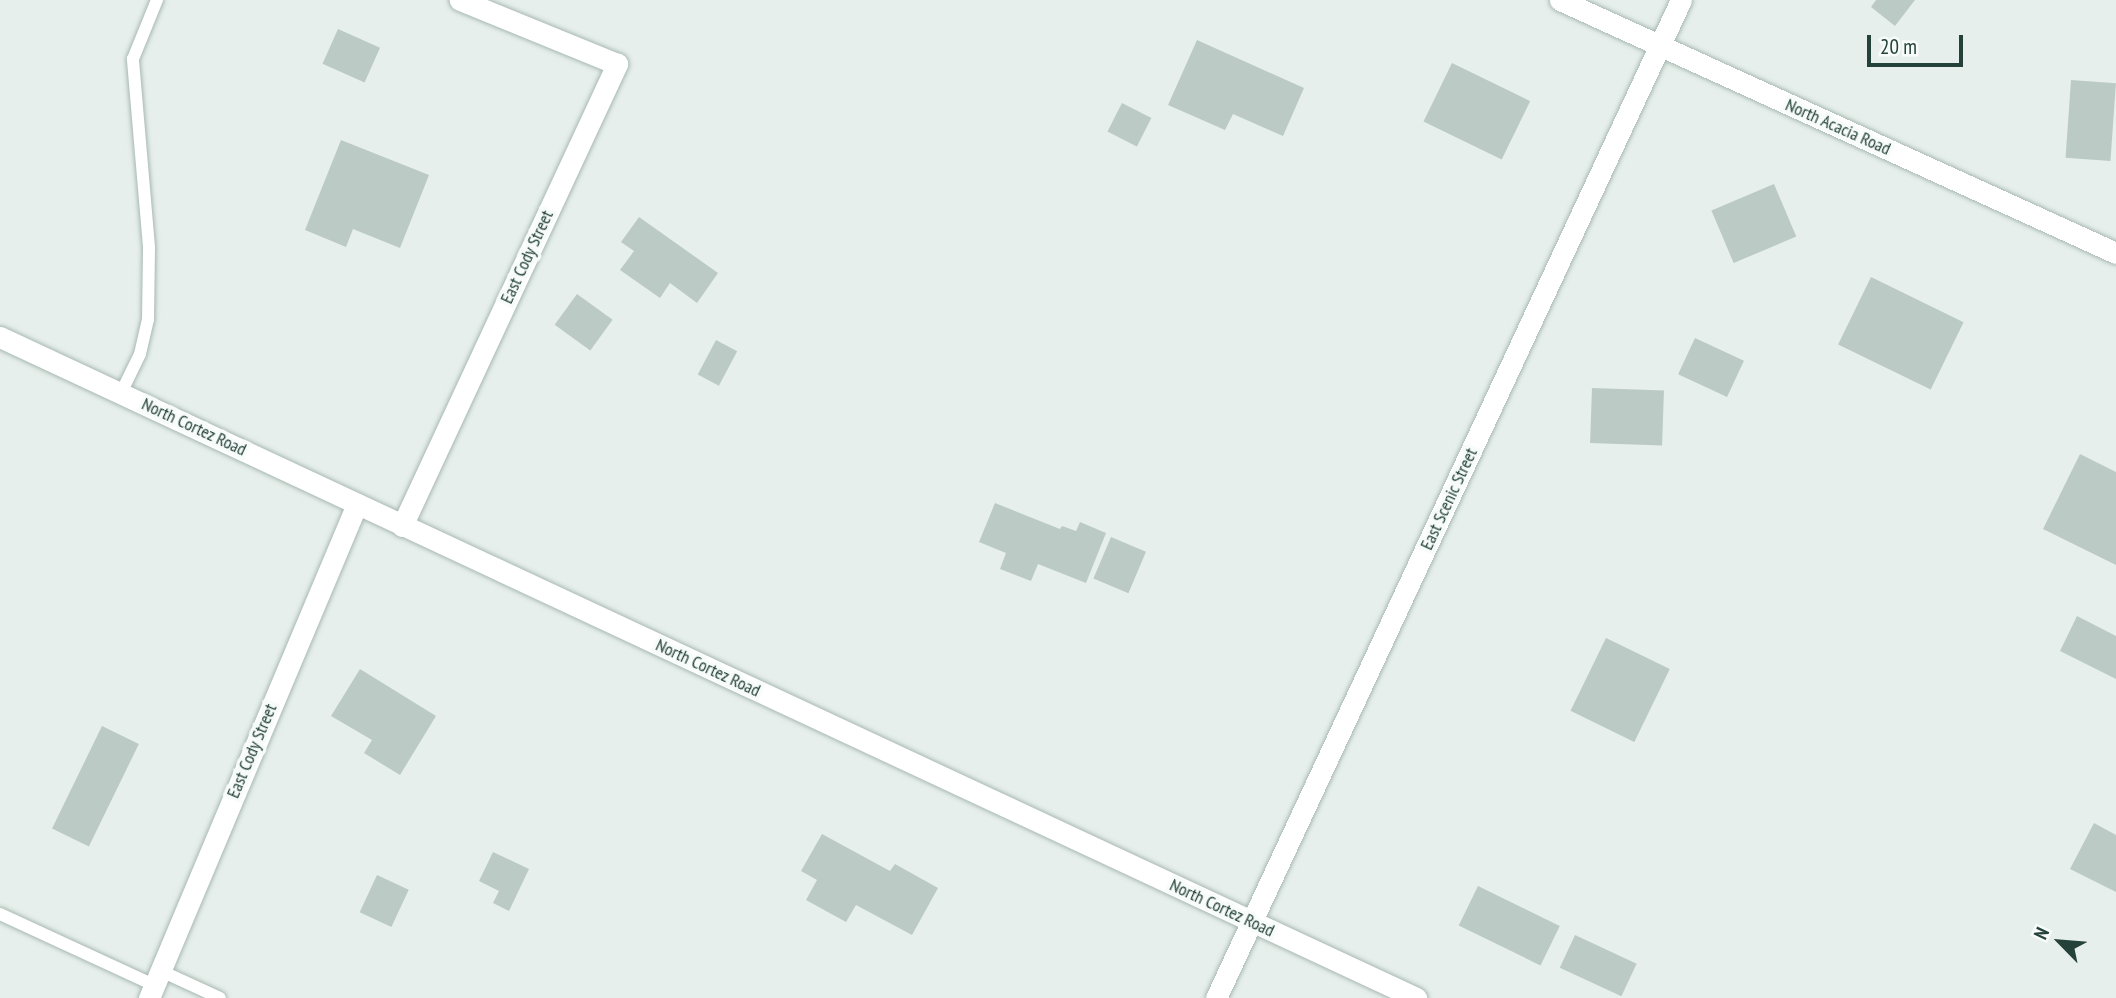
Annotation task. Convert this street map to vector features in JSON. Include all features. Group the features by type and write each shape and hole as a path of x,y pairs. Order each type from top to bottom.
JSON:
{"street":[{"name":"East Cody Street","path":"402,526 617,64 460,0"},
{"name":"North Acacia Road","path":"1560,0 2116,253"},
{"name":"East Scenic Street","path":"1216,998 1681,0"},
{"name":"North Cortez Road","path":"0,337 1416,998"},
{"name":"East Cody Street","path":"154,984 357,504"}],"lane":[{"path":"121,393 140,354 148,320 149,247 133,59 157,0"},
{"path":"0,914 154,984 220,998"}],"building":[{"path":"1876,0 1915,0 1895,26 1871,7"},
{"path":"338,29 380,48 365,82 323,64"},
{"path":"1197,40 1304,88 1283,136 1233,114 1225,130 1168,105"},
{"path":"1452,63 1530,101 1502,160 1424,121"},
{"path":"2071,80 2116,83 2110,161 2066,158"},
{"path":"1122,103 1151,118 1137,146 1107,132"},
{"path":"341,140 429,175 400,248 353,229 346,247 305,230"},
{"path":"1774,184 1796,236 1734,263 1711,211"},
{"path":"639,217 718,273 697,303 670,283 660,298 620,270 634,251 621,242"},
{"path":"1871,277 1964,322 1931,390 1838,344"},
{"path":"577,294 613,320 590,351 555,325"},
{"path":"1695,338 1744,361 1727,397 1678,374"},
{"path":"716,340 737,351 719,386 698,374"},
{"path":"1592,388 1664,391 1662,445 1590,443"},
{"path":"2080,454 2116,472 2116,565 2043,529"},
{"path":"995,503 1060,529 1062,526 1076,531 1080,522 1106,533 1086,583 1038,564 1031,581 1000,569 1006,553 979,542"},
{"path":"1111,537 1146,552 1128,593 1093,578"},
{"path":"2077,616 2116,636 2116,679 2060,651"},
{"path":"1606,638 1670,669 1634,742 1570,711"},
{"path":"360,669 436,716 400,775 364,753 372,740 331,716"},
{"path":"102,726 139,744 89,846 52,828"},
{"path":"2094,823 2116,835 2116,892 2070,869"},
{"path":"822,834 890,871 895,864 938,888 912,935 856,905 846,922 806,900 817,880 801,871"},
{"path":"493,852 529,869 509,911 493,903 499,891 479,881"},
{"path":"377,875 409,890 391,927 360,912"},
{"path":"1478,886 1560,926 1541,965 1459,926"},
{"path":"1575,935 1637,964 1621,996 1560,968"}]}
